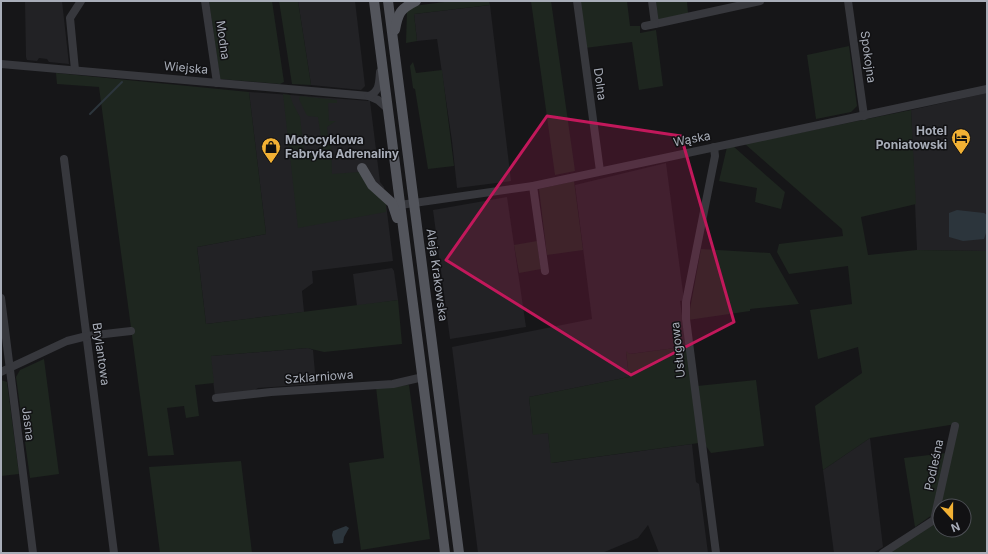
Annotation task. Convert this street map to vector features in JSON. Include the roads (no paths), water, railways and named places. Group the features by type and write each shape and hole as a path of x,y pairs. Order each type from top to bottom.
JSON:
{"main road":[{"path":"374,1 445,553"},
{"name":"Aleja Krakowska","path":"388,1 459,553"},
{"path":"393,44 397,17 401,10 416,1"},
{"path":"362,168 372,185 392,203 404,235"}],"street":[{"path":"75,70 70,18 81,1"},
{"name":"Modna","path":"205,1 217,83"},
{"name":"Dolna","path":"577,1 600,171"},
{"path":"652,1 655,24"},
{"path":"645,26 760,1"},
{"name":"Spokojna","path":"848,1 864,116"},
{"path":"369,96 374,94 379,88 380,55"},
{"name":"Wiejska","path":"1,64 369,96 378,100 387,108"},
{"name":"Wąska","path":"400,205 533,186 987,89"},
{"name":"Usługowa","path":"714,147 715,156 686,302 686,319 716,553"},
{"name":"Brylantowa","path":"64,159 114,553"},
{"path":"533,186 545,272"},
{"name":"Jasna","path":"1,298 5,370 33,553"},
{"path":"5,370 67,341 87,336 131,331"},
{"name":"Szklarniowa","path":"216,398 271,392 393,384 423,377"},
{"name":"Podleśna","path":"883,553 934,520 955,426"}],"waterway":[{"path":"90,114 122,82"}],"place":[{"name":"Hotel Poniatowski","path":"961,155"},
{"name":"Motocyklowa Fabryka Adrenaliny","path":"271,164"}]}
